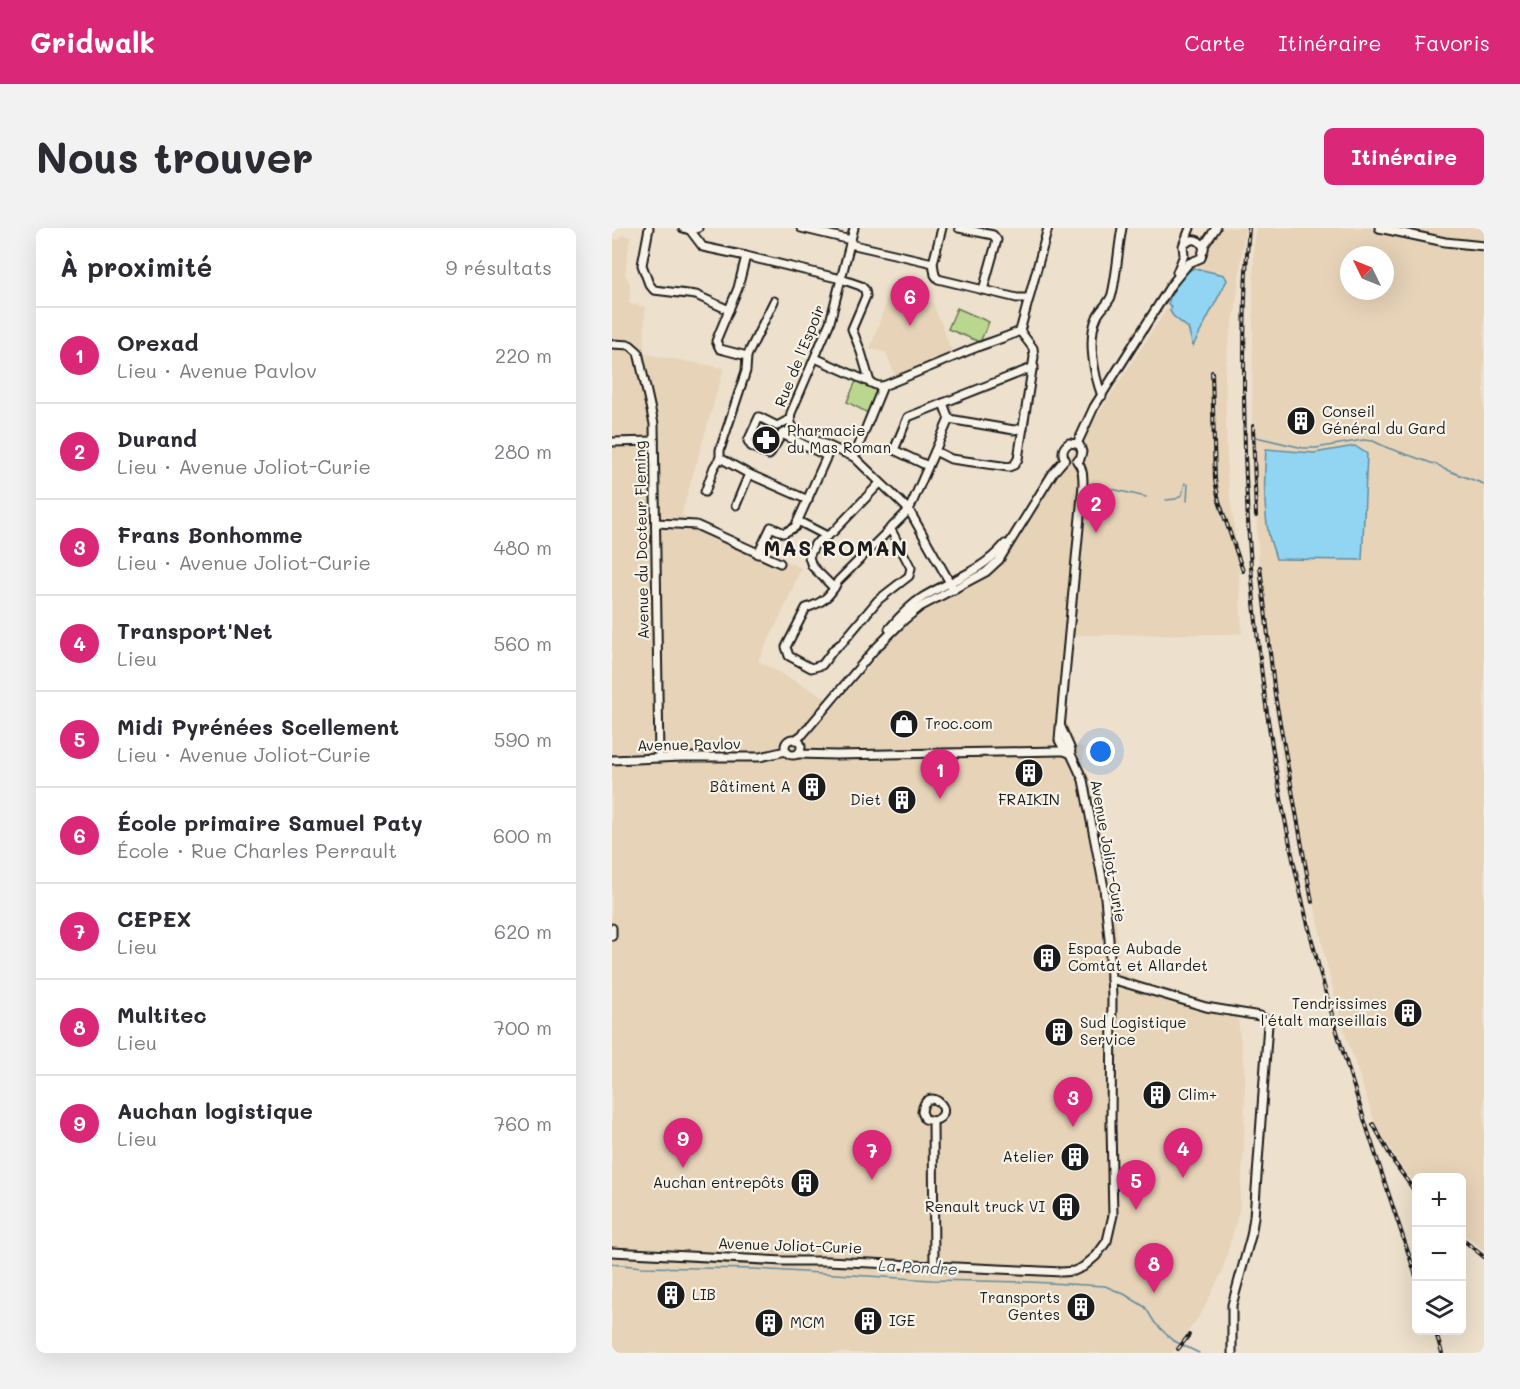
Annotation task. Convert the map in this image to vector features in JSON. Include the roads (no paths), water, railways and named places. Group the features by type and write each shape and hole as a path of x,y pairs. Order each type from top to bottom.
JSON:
{"street":[{"path":"649,228 642,265 649,284 654,290 696,295 729,310"},
{"path":"687,229 699,228"},
{"path":"801,228 933,263"},
{"name":"Rue de l'Espoir","path":"791,424 790,413 830,322 854,228"},
{"path":"942,228 933,263 938,279 1017,298 1029,298"},
{"path":"959,228 993,235 997,240 983,290"},
{"path":"1020,331 1048,228"},
{"path":"1102,396 1092,351 1093,327 1097,316 1112,296 1122,228"},
{"path":"1171,285 1184,255 1183,250 1190,228"},
{"path":"1190,228 1204,249"},
{"path":"1077,444 1090,414 1171,285 1184,268 1201,258 1216,228"},
{"path":"1379,228 1445,242 1484,246"},
{"path":"687,229 703,247 841,279 861,286 866,296 852,329 870,382"},
{"path":"1185,244 1191,240 1202,241 1210,236"},
{"path":"1184,255 1193,261"},
{"path":"746,256 738,288 716,341 720,349 747,356"},
{"path":"705,492 714,467 720,458 720,450 746,370 747,356 774,302"},
{"path":"934,451 951,459 1009,467 1014,465 1018,459 1034,367 1033,348 1020,331"},
{"path":"815,358 878,386 884,386 1020,331"},
{"name":"Avenue du Docteur Fleming","path":"612,344 630,345 638,352 654,424 659,758"},
{"path":"928,466 894,450 908,417 1034,367"},
{"path":"854,457 884,386"},
{"path":"890,528 911,568 909,576 878,600 822,665 811,668 789,656 786,647 806,608 820,604 838,581 890,528 909,510 949,419 943,403"},
{"path":"759,417 777,426 791,424 769,455 751,446 748,441 759,417"},
{"path":"949,419 1014,430 1023,428"},
{"path":"791,424 801,434 854,457 909,510 952,587"},
{"path":"782,434 827,456"},
{"path":"612,442 654,441"},
{"path":"1069,443 1077,444 1080,446 1082,456 1077,461 1071,462 1065,459 1064,448 1069,443"},
{"path":"758,554 771,527 784,532 795,527 831,447"},
{"path":"720,458 749,474 808,500"},
{"path":"786,749 792,755 799,747 803,734 910,606 923,597 952,587 981,567 1000,550 1015,533 1053,473 1065,459"},
{"name":"Avenue Joliot-Curie","path":"612,1252 783,1262 1062,1272 1074,1270 1090,1262 1103,1247 1109,1235 1113,1215 1111,979 1107,909 1083,780 1067,749 1059,740 1083,485 1081,466 1077,461"},
{"path":"736,505 749,474"},
{"path":"834,588 812,566 809,557 815,544 833,532 880,483"},
{"path":"798,521 827,536"},
{"path":"656,523 696,525 780,563"},
{"name":"Avenue Pavlov","path":"612,760 766,756 786,749 790,740 799,747"},
{"path":"799,747 810,755 1067,749"},
{"path":"612,928 612,936"},
{"path":"1111,979 1206,1007 1263,1017 1268,1024 1254,1217 1232,1305 1232,1353"},
{"path":"933,1121 934,1266"}],"water":[{"path":"1194,268 1224,275 1227,280 1193,346 1188,328 1173,316 1170,311 1172,307 1168,304 1178,283"},
{"path":"1355,446 1367,454 1362,560 1276,559 1269,536 1266,514 1264,481 1266,449 1314,453"}],"waterway":[{"path":"1256,437 1303,448 1363,440 1373,441 1484,484"},
{"path":"1166,500 1176,499 1182,495 1185,483"},
{"path":"1187,501 1188,484"},
{"path":"1099,486 1146,497"},
{"name":"La Pondre","path":"612,1264 1105,1286 1145,1307 1155,1323 1172,1340 1199,1353"}],"railway":[{"path":"1249,228 1244,332 1245,467 1255,612 1274,755 1286,827 1319,968 1353,1084 1412,1264"},
{"path":"1212,372 1215,480 1219,501 1243,571"},
{"path":"1253,426 1256,516"},
{"path":"1260,567 1275,695 1312,902"},
{"path":"1373,1124 1394,1162 1412,1187"},
{"path":"1466,1242 1484,1257"},
{"path":"1178,1349 1189,1335"},
{"path":"1437,1335 1442,1353"}],"place":[{"name":"École primaire Samuel Paty","path":"910,326"},
{"name":"Conseil Général du Gard","path":"1301,421"},
{"name":"Pharmacie du Mas Roman","path":"766,440"},
{"name":"Durand","path":"1096,533"},
{"name":"Troc.com","path":"904,724"},
{"name":"FRAIKIN","path":"1029,773"},
{"name":"Bâtiment A","path":"812,787"},
{"name":"Orexad","path":"940,799"},
{"name":"Diet","path":"902,800"},
{"name":"Espace Aubade Comtat et Allardet","path":"1047,958"},
{"name":"Tendrissimes l'étalt marseillais","path":"1408,1013"},
{"name":"Sud Logistique Service","path":"1059,1032"},
{"name":"Clim+","path":"1157,1095"},
{"name":"Frans Bonhomme","path":"1073,1127"},
{"name":"Atelier","path":"1075,1157"},
{"name":"Auchan logistique","path":"683,1168"},
{"name":"Transport'Net","path":"1183,1178"},
{"name":"CEPEX","path":"872,1180"},
{"name":"Auchan entrepôts","path":"805,1183"},
{"name":"Renault truck VI","path":"1066,1207"},
{"name":"Midi Pyrénées Scellement","path":"1136,1210"},
{"name":"Multitec","path":"1154,1293"},
{"name":"LIB","path":"671,1295"},
{"name":"Transports Gentes","path":"1081,1307"},
{"name":"IGE","path":"868,1321"},
{"name":"MCM","path":"769,1323"}],"district":[{"name":"MAS ROMAN","path":"836,549"}]}
